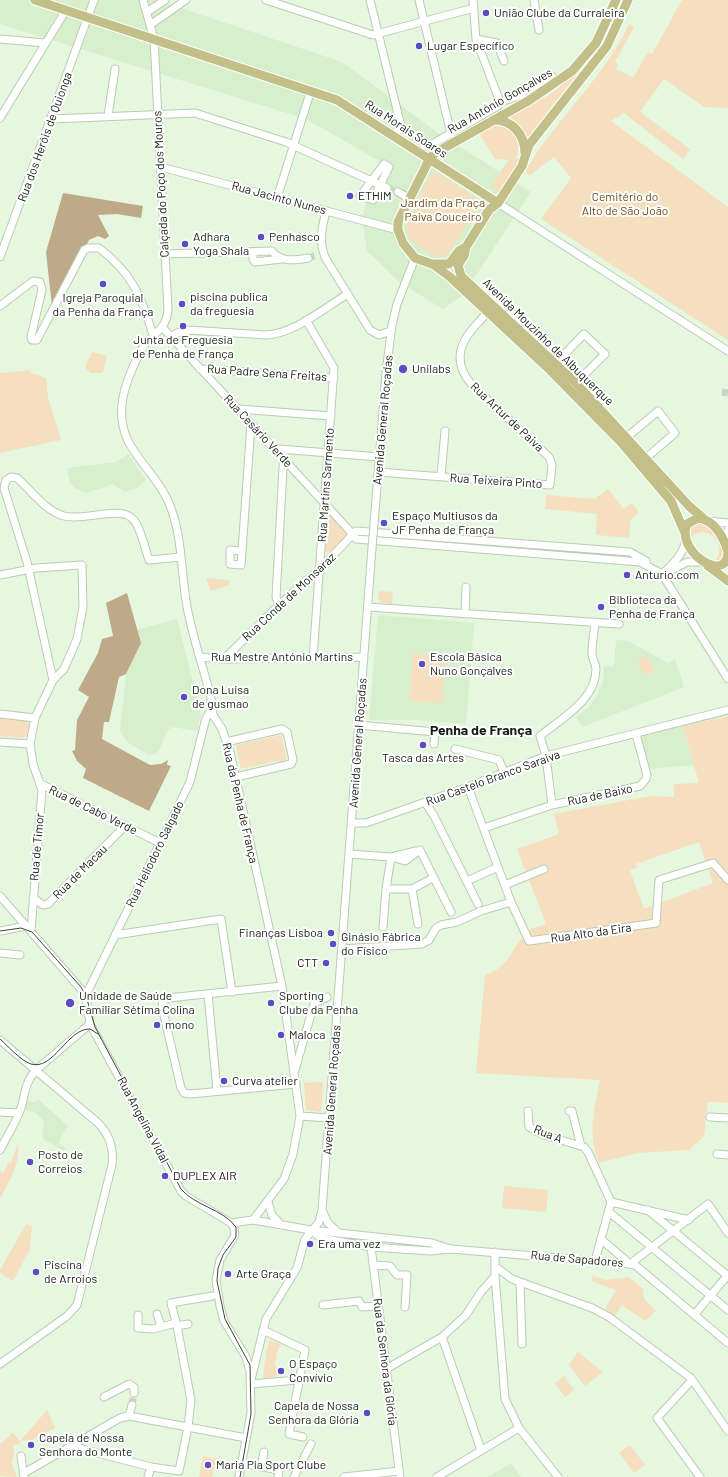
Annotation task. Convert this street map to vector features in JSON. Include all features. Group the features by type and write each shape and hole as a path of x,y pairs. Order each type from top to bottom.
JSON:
{"main road":[{"name":"Rua Morais Soares","path":"36,0 312,90 345,104 498,203"},
{"name":"Rua António Gonçalves","path":"430,158 435,153 545,91 578,65 596,43 616,0"},
{"path":"434,265 449,264 459,251 466,247 489,210 498,203 522,166 529,145 607,46 628,0"},
{"path":"493,120 504,121 516,129 524,142 525,157"},
{"path":"415,258 405,248 398,230 398,222 430,158"},
{"name":"Avenida Mouzinho de Albuquerque","path":"466,247 458,269 461,276 491,309"},
{"name":"Avenida Mouzinho de Albuquerque","path":"415,258 434,265 491,309 573,386 642,461 671,502 685,535"},
{"name":"Avenida Mouzinho de Albuquerque","path":"642,461 689,506 706,520"},
{"path":"704,563 711,566 719,565 726,559 727,550 718,530 706,520 698,518 690,521 686,526 685,535 694,553 704,563 728,581"}],"street":[{"name":"Rua dos Heróis de Quionga","path":"0,256 89,18 94,0"},
{"name":"Calçada do Poço dos Mouros","path":"143,0 154,39 168,310 163,328"},
{"path":"147,12 165,0"},
{"path":"150,25 186,0"},
{"path":"266,0 373,35 424,21 475,3 476,39 500,102"},
{"path":"370,0 400,122 396,136"},
{"path":"418,0 450,134"},
{"path":"534,0 539,30"},
{"path":"0,118 66,10"},
{"path":"476,39 498,43 504,61"},
{"path":"0,40 45,43"},
{"path":"108,116 115,69"},
{"path":"420,152 498,106 500,102 531,92 552,76"},
{"path":"276,198 312,90"},
{"path":"52,118 195,112 294,145 384,186"},
{"path":"384,164 389,167 384,186 373,200 360,196 372,181 384,164"},
{"name":"Rua Jacinto Nunes","path":"161,167 398,230"},
{"path":"398,192 409,198"},
{"name":"Rua Morais Soares","path":"498,203 728,351"},
{"path":"326,211 321,236 320,254 372,332 382,335 391,331"},
{"path":"0,306 34,281 40,282 42,290 31,338 32,340 37,340 84,250 88,248 99,248 106,253 130,279 136,288 153,335"},
{"path":"165,254 272,251 277,256 286,259 294,260 308,258"},
{"name":"Avenida General Roçadas","path":"250,1384 260,1349 266,1319 297,1268 305,1239 319,1222 322,1210 386,373 391,331 397,304 415,258"},
{"path":"171,337 177,333 192,330 272,335 287,331 348,294"},
{"name":"Rua Artur de Paiva","path":"491,309 468,333 463,342 460,357 463,372 472,385 549,457 552,465 550,485"},
{"name":"Rua Martins Sarmento","path":"306,320 334,366 313,658"},
{"name":"Rua da Penha de França","path":"163,328 153,335 144,347 131,375 123,397 121,424 134,453 169,504 178,534 187,605 201,657 213,714 222,729 236,776 282,986 300,1116 292,1154 284,1179 253,1220"},
{"name":"Rua Cesário Verde","path":"163,328 352,534"},
{"path":"553,366 584,334 605,354 573,386"},
{"name":"Rua Padre Sena Freitas","path":"200,368 334,378"},
{"path":"238,409 331,416"},
{"path":"624,440 658,411 675,433 642,461"},
{"path":"242,551 251,424"},
{"name":"Rua Teixeira Pinto","path":"441,476 445,432"},
{"path":"275,449 379,457"},
{"path":"279,605 276,597 284,450"},
{"name":"Rua Teixeira Pinto","path":"378,472 550,485"},
{"path":"53,680 29,569 4,488 5,482 8,478 17,478 45,505 57,513 71,517 85,518 117,512 128,515 137,523 149,560 181,557"},
{"path":"706,520 728,523"},
{"path":"727,550 728,530"},
{"path":"652,567 633,560 356,539 352,534 356,531 630,552 637,555 662,574 728,679"},
{"name":"Rua Conde de Monsaraz","path":"224,659 279,605 319,570 352,534"},
{"path":"662,574 674,564 682,552 685,535"},
{"path":"471,548 472,540"},
{"path":"580,548 580,556"},
{"path":"662,574 687,562 704,563"},
{"path":"0,575 29,569 82,565 83,596 79,629 69,659 61,673 53,680 35,718 30,744 0,742"},
{"path":"464,614 466,587"},
{"path":"368,607 619,624"},
{"path":"484,828 552,805 546,756 540,736 582,702 594,683 596,668 592,655 595,623"},
{"name":"Rua Mestre António Martins","path":"201,657 224,659 364,657"},
{"name":"Rua Heliodoro Salgado","path":"86,995 191,779 206,718 212,709"},
{"name":"Rua Castelo Branco Saraiva","path":"352,823 366,823 468,787 546,756 728,710"},
{"path":"0,714 35,718"},
{"path":"359,725 435,732 434,744"},
{"path":"226,742 282,729 287,732 293,760 292,764 236,776"},
{"name":"Rua de Baixo","path":"552,805 633,788 644,783 647,775 636,734"},
{"name":"Rua de Cabo Verde","path":"30,744 34,764 41,784 160,843"},
{"path":"455,749 499,760 504,772"},
{"name":"Rua de Timor","path":"29,928 32,911 41,784"},
{"path":"342,949 422,944 429,940 436,928 441,924 457,922 481,911 511,902 468,787"},
{"path":"425,802 434,816 478,904"},
{"name":"Rua de Macau","path":"33,898 43,905 48,904 125,826"},
{"path":"349,854 390,857 420,850 451,912"},
{"path":"383,927 390,857"},
{"name":"Rua Alto da Eira","path":"511,902 527,938 533,942 656,923 658,880 713,862 728,880"},
{"path":"467,881 498,867"},
{"path":"505,885 544,869"},
{"path":"386,889 412,889 433,878"},
{"path":"412,889 418,924"},
{"path":"0,896 86,995"},
{"path":"19,918 26,918 32,911"},
{"path":"115,935 221,919 232,992"},
{"path":"0,931 29,928"},
{"path":"0,953 20,955"},
{"path":"282,986 168,998 163,1001 162,1007 181,1088 184,1093 190,1094 296,1084"},
{"path":"208,994 217,1091"},
{"name":"Rua Angelina Vidal","path":"86,995 90,1024 181,1191 186,1196 230,1223"},
{"path":"295,1072 314,1004 327,997"},
{"path":"0,1150 19,1113 25,1086 36,1070 90,1024"},
{"path":"0,1040 102,1127 111,1142 113,1159 77,1305 67,1316 0,1364"},
{"name":"Rua A","path":"528,1111 529,1127 544,1135 581,1146"},
{"path":"569,1111 572,1111 581,1146 588,1152 611,1202 602,1240 595,1261"},
{"path":"0,1112 19,1113"},
{"path":"300,1116 329,1118"},
{"path":"710,1117 728,1118"},
{"path":"717,1154 728,1155"},
{"path":"268,1202 272,1214 282,1225"},
{"path":"611,1202 689,1220"},
{"name":"Rua de Sapadores","path":"311,1230 321,1238 371,1247 430,1251 451,1249 630,1264 708,1204 728,1233"},
{"path":"322,1210 328,1223 340,1233"},
{"path":"648,1210 728,1276 694,1315"},
{"path":"609,1212 728,1310"},
{"name":"Rua de Sapadores","path":"230,1223 253,1220 311,1230 432,1243 451,1249"},
{"path":"230,1223 234,1228 235,1235 220,1260 216,1273 216,1287 224,1321 248,1363 251,1413 239,1477"},
{"path":"602,1240 630,1264 636,1265 728,1343"},
{"name":"Rua da Senhora da Glória","path":"371,1247 400,1474"},
{"path":"495,1252 495,1276 503,1394 519,1428 558,1477"},
{"path":"373,1265 390,1266 397,1275 407,1275 405,1307"},
{"path":"496,1267 512,1279 601,1312 692,1380 728,1431"},
{"path":"386,1369 442,1337 466,1315 481,1292 495,1276"},
{"path":"520,1282 522,1344"},
{"path":"71,1446 151,1467 179,1471 188,1427 191,1400 177,1325 171,1303 212,1296"},
{"path":"323,1305 359,1301 362,1307 375,1306"},
{"path":"158,1314 161,1327"},
{"path":"138,1315 138,1328 153,1329 188,1324"},
{"path":"263,1330 305,1350 298,1380 289,1434 303,1437"},
{"path":"442,1337 481,1450"},
{"path":"250,1384 298,1380"},
{"path":"692,1380 657,1418 700,1477"},
{"path":"104,1397 128,1384 134,1387 134,1393"},
{"path":"129,1416 132,1405"},
{"path":"21,1456 24,1475 120,1418 129,1416 246,1438"},
{"path":"437,1477 519,1428"},
{"path":"294,1477 311,1444"},
{"path":"261,1466 264,1452"},
{"path":"241,1463 279,1470 278,1477"},
{"path":"148,1477 151,1467"},
{"path":"344,1477 400,1474"}],"shaded area":[{"path":"0,0 157,0 342,62 437,132 531,192 463,295 443,309 399,282 367,251 362,216 383,163 306,119 0,24"},
{"path":"63,193 143,206 141,218 117,214 98,215 109,236 105,239 98,236 89,240 52,306 46,252"},
{"path":"128,454 146,480 137,488 125,492 113,484 87,493 76,489 70,483 67,468 116,462"},
{"path":"127,593 141,643 126,674 119,677 109,722 104,722 102,739 150,765 161,764 168,760 167,765 171,766 149,811 83,778 86,769 77,761 72,751 75,750 77,720 89,697 78,690 98,653 102,639 113,636 106,603"},
{"name":"Escola Básica Nuno Gonçalves","path":"378,615 474,623 466,724 413,720 369,720"},
{"path":"177,619 201,713 197,731 172,727 168,730 159,750 155,754 149,755 127,742 120,730 126,674 141,643 137,630"},
{"path":"616,640 628,641 668,663 675,659 684,687 582,727 576,717 589,707 597,695 603,681 604,666 614,667"},
{"path":"683,726 694,765 649,769 639,737"},
{"path":"25,1100 34,1102 39,1100 68,1126 60,1138 59,1143 65,1148 64,1151 43,1139 42,1134 44,1124 42,1119 36,1113 22,1108"},
{"path":"511,1463 521,1477 488,1477 506,1466"}],"green space":[{"name":"Cemitério do Alto de São João","path":"682,0 728,0 728,108 704,107 664,79 640,112 690,149 683,159 624,113 611,121 728,207 728,340 541,219 571,178 554,157 530,175 525,172 550,134 606,63 629,24 634,27 615,62 618,64 616,69 633,78 648,52 652,54"},
{"path":"581,70 527,139 520,126 509,117 549,95"},
{"path":"494,126 506,127 514,134 518,145 516,157 520,162 501,193 491,187 508,160 495,159 479,133"},
{"name":"Jardim da Praça Paiva Couceiro","path":"433,173 439,174 476,198 479,202 478,207 448,254 444,257 433,255 421,248 411,239 406,229 429,177"},
{"path":"92,352 107,356 103,371 101,373 91,373 86,369 86,364"},
{"path":"31,370 30,372 46,378 48,397 61,440 0,453 0,373"},
{"path":"608,489 624,509 632,503 639,513 631,519 629,538 596,535 597,514 545,509 546,495 595,499"},
{"path":"329,516 332,516 348,534 346,538 327,553 324,550 326,519"},
{"path":"700,521 714,531 722,545 723,553 719,560 715,562 719,549 718,542 714,537 703,532 697,533 690,538 689,527"},
{"path":"206,578 229,580 230,585 211,591"},
{"path":"379,591 393,592 392,604 381,603 378,599"},
{"path":"413,654 445,656 442,703 409,701"},
{"path":"646,655 655,670 645,676 637,661"},
{"path":"728,716 728,1103 708,1102 704,1136 689,1150 638,1153 599,1163 595,1151 592,1131 600,1080 476,1073 485,975 494,971 506,962 522,937 528,931 546,924 517,849 559,834 554,814 650,796 674,797 674,784 699,783 683,726","holes":["699,842 713,883 644,909 630,870 637,868 636,864"]},
{"path":"0,718 27,721 29,724 27,735 23,738 0,736"},
{"path":"281,735 287,759 280,763 278,761 241,769 236,745"},
{"path":"407,934 408,942 359,944 354,942 355,935"},
{"path":"323,1082 321,1112 306,1110 304,1083"},
{"path":"18,1143 18,1158 16,1165 0,1199 0,1171 3,1173 8,1163 11,1163"},
{"path":"504,1186 548,1190 546,1212 502,1208"},
{"path":"26,1224 32,1226 30,1249 13,1281 0,1273 0,1270"},
{"path":"593,1276 606,1280 629,1277 643,1289 644,1299 656,1311 645,1321 622,1305 615,1316 605,1309 616,1290 591,1281"},
{"path":"270,1340 281,1344 276,1354 277,1360 275,1361 277,1377 263,1378 266,1352"},
{"path":"578,1352 603,1372 585,1386 569,1365"},
{"path":"564,1376 574,1390 565,1397 555,1383"},
{"path":"47,1410 55,1428 32,1440 20,1441"},
{"path":"13,1433 20,1441 20,1444 13,1445 14,1453 12,1463 17,1477 0,1476 0,1444"},
{"path":"630,1445 645,1465 634,1473 619,1453"},
{"name":"Maria Pia Sport Clube","path":"203,1456 216,1459 212,1477 199,1477"}],"tunnel":[{"path":"387,188 398,192"},
{"path":"308,258 317,255"},
{"path":"722,392 728,393"},
{"path":"132,1405 134,1393"}],"tram line":[{"path":"0,931 21,928 32,932 81,987 86,996 95,1027 181,1189 194,1200 224,1216 236,1227 236,1237 223,1255 218,1268 217,1281 225,1319 250,1365 251,1414 240,1477"},
{"path":"0,1039 23,1060 31,1064 39,1064 54,1056 67,1041 82,1031 90,1029 98,1034"}],"place":[{"name":"União Clube da Curraleira","path":"486,13"},
{"name":"Lugar Específico","path":"419,46"},
{"name":"ETHIM","path":"350,196"},
{"name":"Penhasco","path":"261,237"},
{"name":"Adhara Yoga Shala","path":"185,244"},
{"name":"Igreja Paroquial da Penha da França","path":"103,284"},
{"name":"piscina publica da freguesia","path":"182,304"},
{"name":"Junta de Freguesia de Penha de França","path":"183,326"},
{"name":"Unilabs","path":"403,369"},
{"name":"Espaço Multiusos da JF Penha de França","path":"384,523"},
{"name":"Anturio.com","path":"627,575"},
{"name":"Biblioteca da Penha de França","path":"601,607"},
{"name":"Escola Básica Nuno Gonçalves","path":"422,664"},
{"name":"Dona Luisa de gusmao","path":"184,697"},
{"name":"Tasca das Artes","path":"423,745"},
{"name":"Finanças Lisboa","path":"331,933"},
{"name":"Ginásio Fábrica do Físico","path":"333,944"},
{"name":"CTT","path":"326,963"},
{"name":"Unidade de Saúde Familiar Sétima Colina","path":"70,1003"},
{"name":"Sporting Clube da Penha","path":"271,1003"},
{"name":"mono","path":"157,1025"},
{"name":"Maloca","path":"281,1035"},
{"name":"Curva atelier","path":"224,1081"},
{"name":"Posto de Correios","path":"30,1162"},
{"name":"DUPLEX AIR","path":"165,1176"},
{"name":"Era uma vez","path":"310,1244"},
{"name":"Piscina de Arroios","path":"36,1272"},
{"name":"Arte Graça","path":"228,1274"},
{"name":"O Espaço Convívio","path":"281,1371"},
{"name":"Capela de Nossa Senhora da Glória","path":"367,1413"},
{"name":"Capela de Nossa Senhora do Monte","path":"31,1445"},
{"name":"Maria Pia Sport Clube","path":"208,1465"}],"district":[{"name":"Penha de França","path":"481,730"}]}
